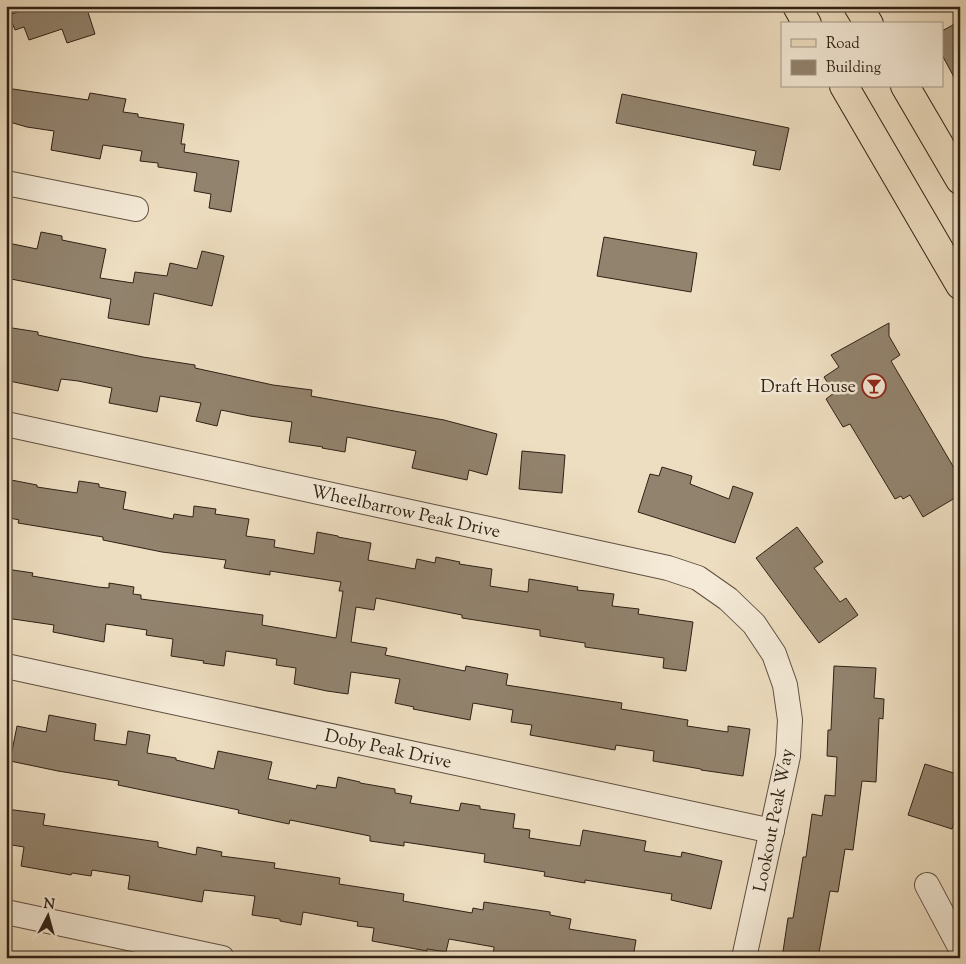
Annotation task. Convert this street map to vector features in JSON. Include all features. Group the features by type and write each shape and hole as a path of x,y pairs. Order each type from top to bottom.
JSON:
{"main road":[{"path":"797,6 806,22"},
{"path":"858,6 868,22"},
{"path":"845,88 960,285"},
{"path":"906,88 960,180"}],"street":[{"path":"6,183 136,209"},
{"name":"Wheelbarrow Peak Drive","path":"6,424 668,568 698,578 728,598 754,624 774,654"},
{"name":"Lookout Peak Way","path":"744,958 788,756 790,720 785,685 774,654"},
{"name":"Doby Peak Drive","path":"6,666 772,831"},
{"path":"927,885 960,947"},
{"path":"6,912 222,958"}],"building":[{"path":"35,6 86,6 95,34 67,43 62,29 29,40 24,27 15,30 9,15"},
{"path":"960,21 960,88 944,59 944,30"},
{"path":"6,88 88,100 90,93 126,99 123,112 138,114 138,117 184,124 181,144 185,144 184,152 239,161 231,212 209,208 211,194 194,191 197,173 158,167 158,163 140,161 142,151 103,145 100,159 51,150 54,131 27,127 6,121"},
{"path":"622,94 789,128 780,170 753,165 756,151 616,123"},
{"path":"41,232 62,236 62,240 106,249 100,278 133,283 135,272 167,276 170,263 197,269 202,251 224,256 212,306 154,293 149,325 108,318 111,299 6,278 8,243 37,249"},
{"path":"604,237 697,253 691,292 597,276"},
{"path":"889,323 889,336 900,355 891,361 960,478 960,495 923,517 910,495 903,499 901,496 895,499 850,424 843,427 826,399 834,393 824,377 839,367 831,355"},
{"path":"6,327 38,332 38,335 143,357 195,365 195,368 273,385 312,390 311,396 444,420 497,434 487,475 469,470 467,480 412,468 416,451 347,437 345,452 289,442 292,422 221,410 217,426 196,421 201,403 160,396 157,412 109,403 112,388 61,379 58,391 9,381 12,364 6,364"},
{"path":"522,451 565,455 562,493 519,489"},
{"path":"662,467 692,476 690,484 729,499 733,486 753,493 735,543 638,512 650,474 659,476"},
{"path":"6,479 37,485 37,487 77,493 79,481 99,484 99,487 126,492 123,509 173,519 174,514 193,517 194,506 216,509 215,514 249,519 246,536 275,540 274,547 314,554 317,532 371,543 368,560 415,569 417,559 435,563 436,557 460,562 459,564 492,569 490,586 528,592 529,579 578,587 577,590 614,594 612,606 639,609 638,614 693,622 686,671 663,668 664,658 585,647 585,643 540,636 540,630 462,618 462,615 376,598 374,610 356,607 351,642 387,648 385,655 465,671 466,666 508,674 506,685 622,703 621,709 688,720 687,726 728,732 728,726 750,729 743,776 653,761 654,751 616,745 615,750 530,735 532,725 511,722 513,710 473,703 470,720 413,709 414,707 395,703 400,679 351,672 348,694 327,691 294,684 296,668 276,665 277,659 226,651 224,666 203,663 204,661 171,656 173,639 146,635 147,630 106,624 104,642 53,632 54,625 6,618 6,569 33,573 32,576 98,587 109,588 109,583 134,587 133,594 141,595 141,599 263,615 262,625 336,638 343,591 339,591 341,582 270,571 270,575 224,568 226,560 162,552 103,540 103,537 18,523 19,520 6,517"},
{"path":"797,527 823,562 814,568 840,602 846,598 858,615 819,643 756,558"},
{"path":"834,666 876,668 874,698 884,699 883,719 879,718 876,782 862,781 853,850 845,849 838,892 830,891 818,958 782,958 788,918 793,918 803,857 806,857 812,814 822,816 825,795 835,796 837,757 827,756 828,730 831,730"},
{"path":"49,715 96,724 94,740 126,745 128,731 150,735 147,753 176,758 176,760 214,769 218,751 272,762 268,779 316,789 317,785 336,788 338,777 395,789 395,793 412,796 410,803 459,811 461,803 480,806 480,809 515,814 513,828 530,830 529,838 580,846 583,830 646,841 644,851 681,857 682,852 722,861 711,909 671,900 672,894 585,880 585,883 544,876 545,872 484,862 485,854 404,842 404,846 370,841 370,836 290,820 289,824 238,813 239,810 118,785 119,781 10,761 17,726 46,732"},
{"path":"925,764 960,775 960,804 952,829 908,815"},
{"path":"6,809 45,814 43,825 158,842 158,847 196,855 197,847 222,852 221,856 275,863 274,868 340,878 339,884 404,894 403,901 472,913 473,908 483,910 484,902 550,912 550,915 571,919 569,929 636,940 633,958 493,958 494,947 449,939 446,952 427,949 427,951 372,941 374,928 357,926 358,922 303,912 301,925 280,921 280,919 252,915 255,896 204,890 202,902 128,889 130,876 92,870 91,876 72,873 71,875 21,866 24,847 6,844"}],"place":[{"name":"Draft House","path":"874,386"}]}
